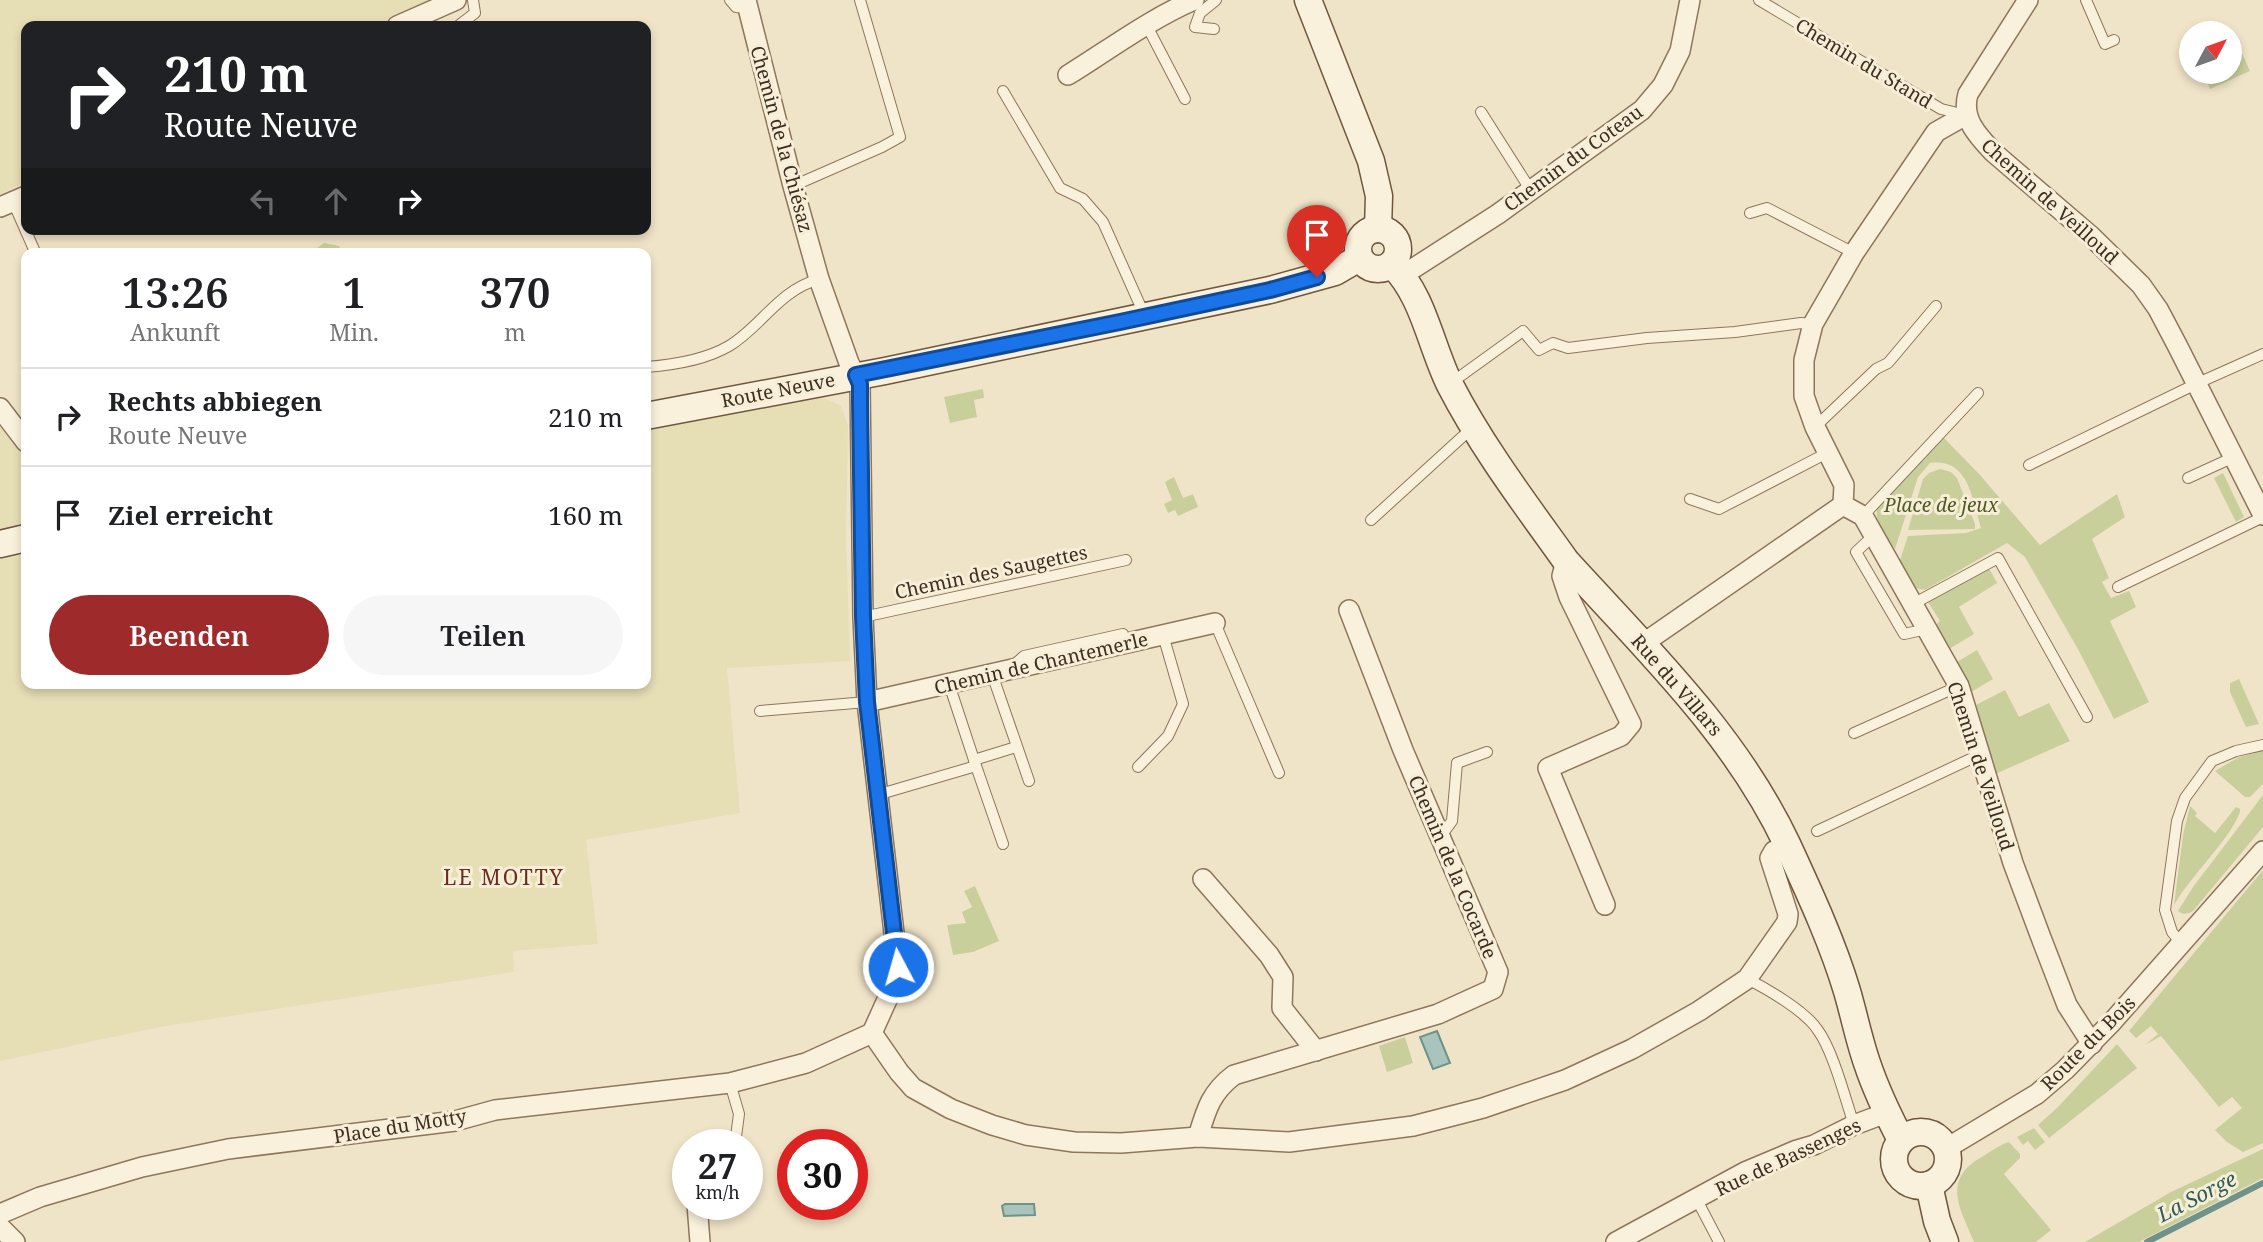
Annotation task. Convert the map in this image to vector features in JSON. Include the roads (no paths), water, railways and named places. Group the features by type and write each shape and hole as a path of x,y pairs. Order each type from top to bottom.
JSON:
{"main road":[{"path":"1308,0 1371,161 1379,196 1378,229"},
{"path":"1378,229 1391,234 1398,245 1397,270 1373,270 1359,258 1357,251 1360,238 1371,230 1378,229"},
{"name":"Route Neuve","path":"651,415 1146,317 1300,282 1335,272 1359,258"},
{"name":"Rue du Villars","path":"1397,270 1412,291 1450,385 1474,426 1566,561 1733,751 1758,788 1787,844 1834,954 1847,990 1866,1061 1886,1113 1902,1140"},
{"path":"0,544 21,539"},
{"path":"1926,1132 1935,1135 1947,1148 1946,1171 1929,1185 1912,1184 1898,1173 1894,1156 1902,1140 1909,1134 1926,1132"},
{"path":"1929,1185 1945,1242"}],"street":[{"path":"408,21 456,0"},
{"path":"1068,75 1162,14 1194,0"},
{"name":"Chemin du Coteau","path":"1397,270 1498,214 1642,110 1663,86 1680,51 1690,0"},
{"path":"1843,505 1843,485 1815,427 1804,396 1805,349 1813,324 1854,253 1936,132 1966,115 1966,102 1973,86 2028,0"},
{"name":"Chemin de la Chiésaz","path":"741,3 819,279 849,363 860,384 863,617 867,702 898,967 891,991 872,1033"},
{"name":"Chemin de Veilloud","path":"1966,115 1980,139 1993,152 2100,244 2141,285 2158,309 2263,516"},
{"path":"0,408 21,435"},
{"path":"1843,505 1863,516"},
{"path":"1641,645 1843,505"},
{"name":"Chemin de Veilloud","path":"1863,516 1958,686 2013,863 2044,947 2067,1005 2092,1044"},
{"path":"1566,561 1562,576 1569,597 1631,724 1621,736 1548,768 1605,905"},
{"name":"Chemin de la Cocarde","path":"1198,1137 1206,1111 1220,1085 1234,1075 1438,1014 1493,989 1498,972 1403,750 1349,610"},
{"name":"Chemin de Chantemerle","path":"867,702 1215,623"},
{"path":"872,1033 899,1073 913,1088 951,1109 1026,1135 1074,1142 1121,1143 1198,1137 1289,1142 1413,1126 1483,1108 1565,1080 1632,1049 1699,1011 1746,979 1787,922 1788,914 1770,860 1774,851 1787,844"},
{"name":"Route du Bois","path":"1947,1148 2037,1094 2092,1044 2263,851"},
{"path":"1203,880 1269,955 1283,977 1282,1008 1316,1051"},
{"name":"Place du Motty","path":"0,1214 40,1197 142,1167 228,1149 455,1121 495,1110 730,1083 806,1063 872,1033"},
{"name":"Rue de Bassenges","path":"1616,1242 1745,1172 1886,1113"},
{"path":"698,1220 700,1242"},
{"path":"0,1227 15,1242"}],"lane":[{"path":"465,21 475,13 473,0"},
{"path":"793,186 900,137 860,0"},
{"path":"1214,29 1195,27 1200,13 1216,0"},
{"name":"Chemin du Stand","path":"1759,0 1941,109 1966,115"},
{"path":"2086,0 2105,44 2114,40"},
{"path":"1147,26 1185,99"},
{"path":"1003,90 1060,187 1083,199 1103,222 1146,317"},
{"path":"1481,112 1530,189"},
{"path":"13,202 21,220"},
{"path":"1750,213 1767,208 1854,253"},
{"path":"651,367 707,356 730,345 802,284 819,279"},
{"path":"1815,427 1875,369 1888,363 1936,306"},
{"path":"1450,385 1522,331 1539,351 1553,343 1568,348 1813,324"},
{"path":"2029,466 2197,383 2263,354"},
{"path":"1863,516 1978,393"},
{"path":"1371,520 1474,426"},
{"path":"1690,499 1720,509 1827,453"},
{"path":"2188,478 2234,457"},
{"path":"2118,587 2263,516"},
{"path":"1874,535 1856,552 1904,634 1927,629"},
{"path":"1913,604 1998,558 2087,717"},
{"name":"Chemin des Saugettes","path":"863,617 1126,561"},
{"path":"1215,623 1279,774"},
{"path":"1029,782 1016,747 1001,672 1024,656 1122,634"},
{"path":"1138,767 1168,736 1183,704 1163,635"},
{"path":"949,684 1003,844"},
{"path":"1854,733 1958,686"},
{"path":"760,711 867,702"},
{"path":"2181,943 2172,932 2165,910 2177,821 2185,798 2212,761 2236,751 2263,746"},
{"path":"877,795 1016,747"},
{"path":"1441,836 1452,821 1457,763 1487,752"},
{"path":"1817,831 1979,755"},
{"path":"1746,979 1765,987 1816,1026 1829,1053 1854,1125"},
{"path":"730,1083 739,1114 737,1129"},
{"path":"1697,1200 1718,1242"}],"water":[{"path":"1437,1031 1450,1063 1433,1069 1420,1037"},
{"path":"1034,1204 1035,1215 1004,1216 1002,1206"}],"waterway":[{"name":"La Sorge","path":"2147,1242 2263,1183"}],"district":[{"name":"LE MOTTY","path":"504,878"}],"park label":[{"name":"Place de jeux","path":"1941,505"}]}
